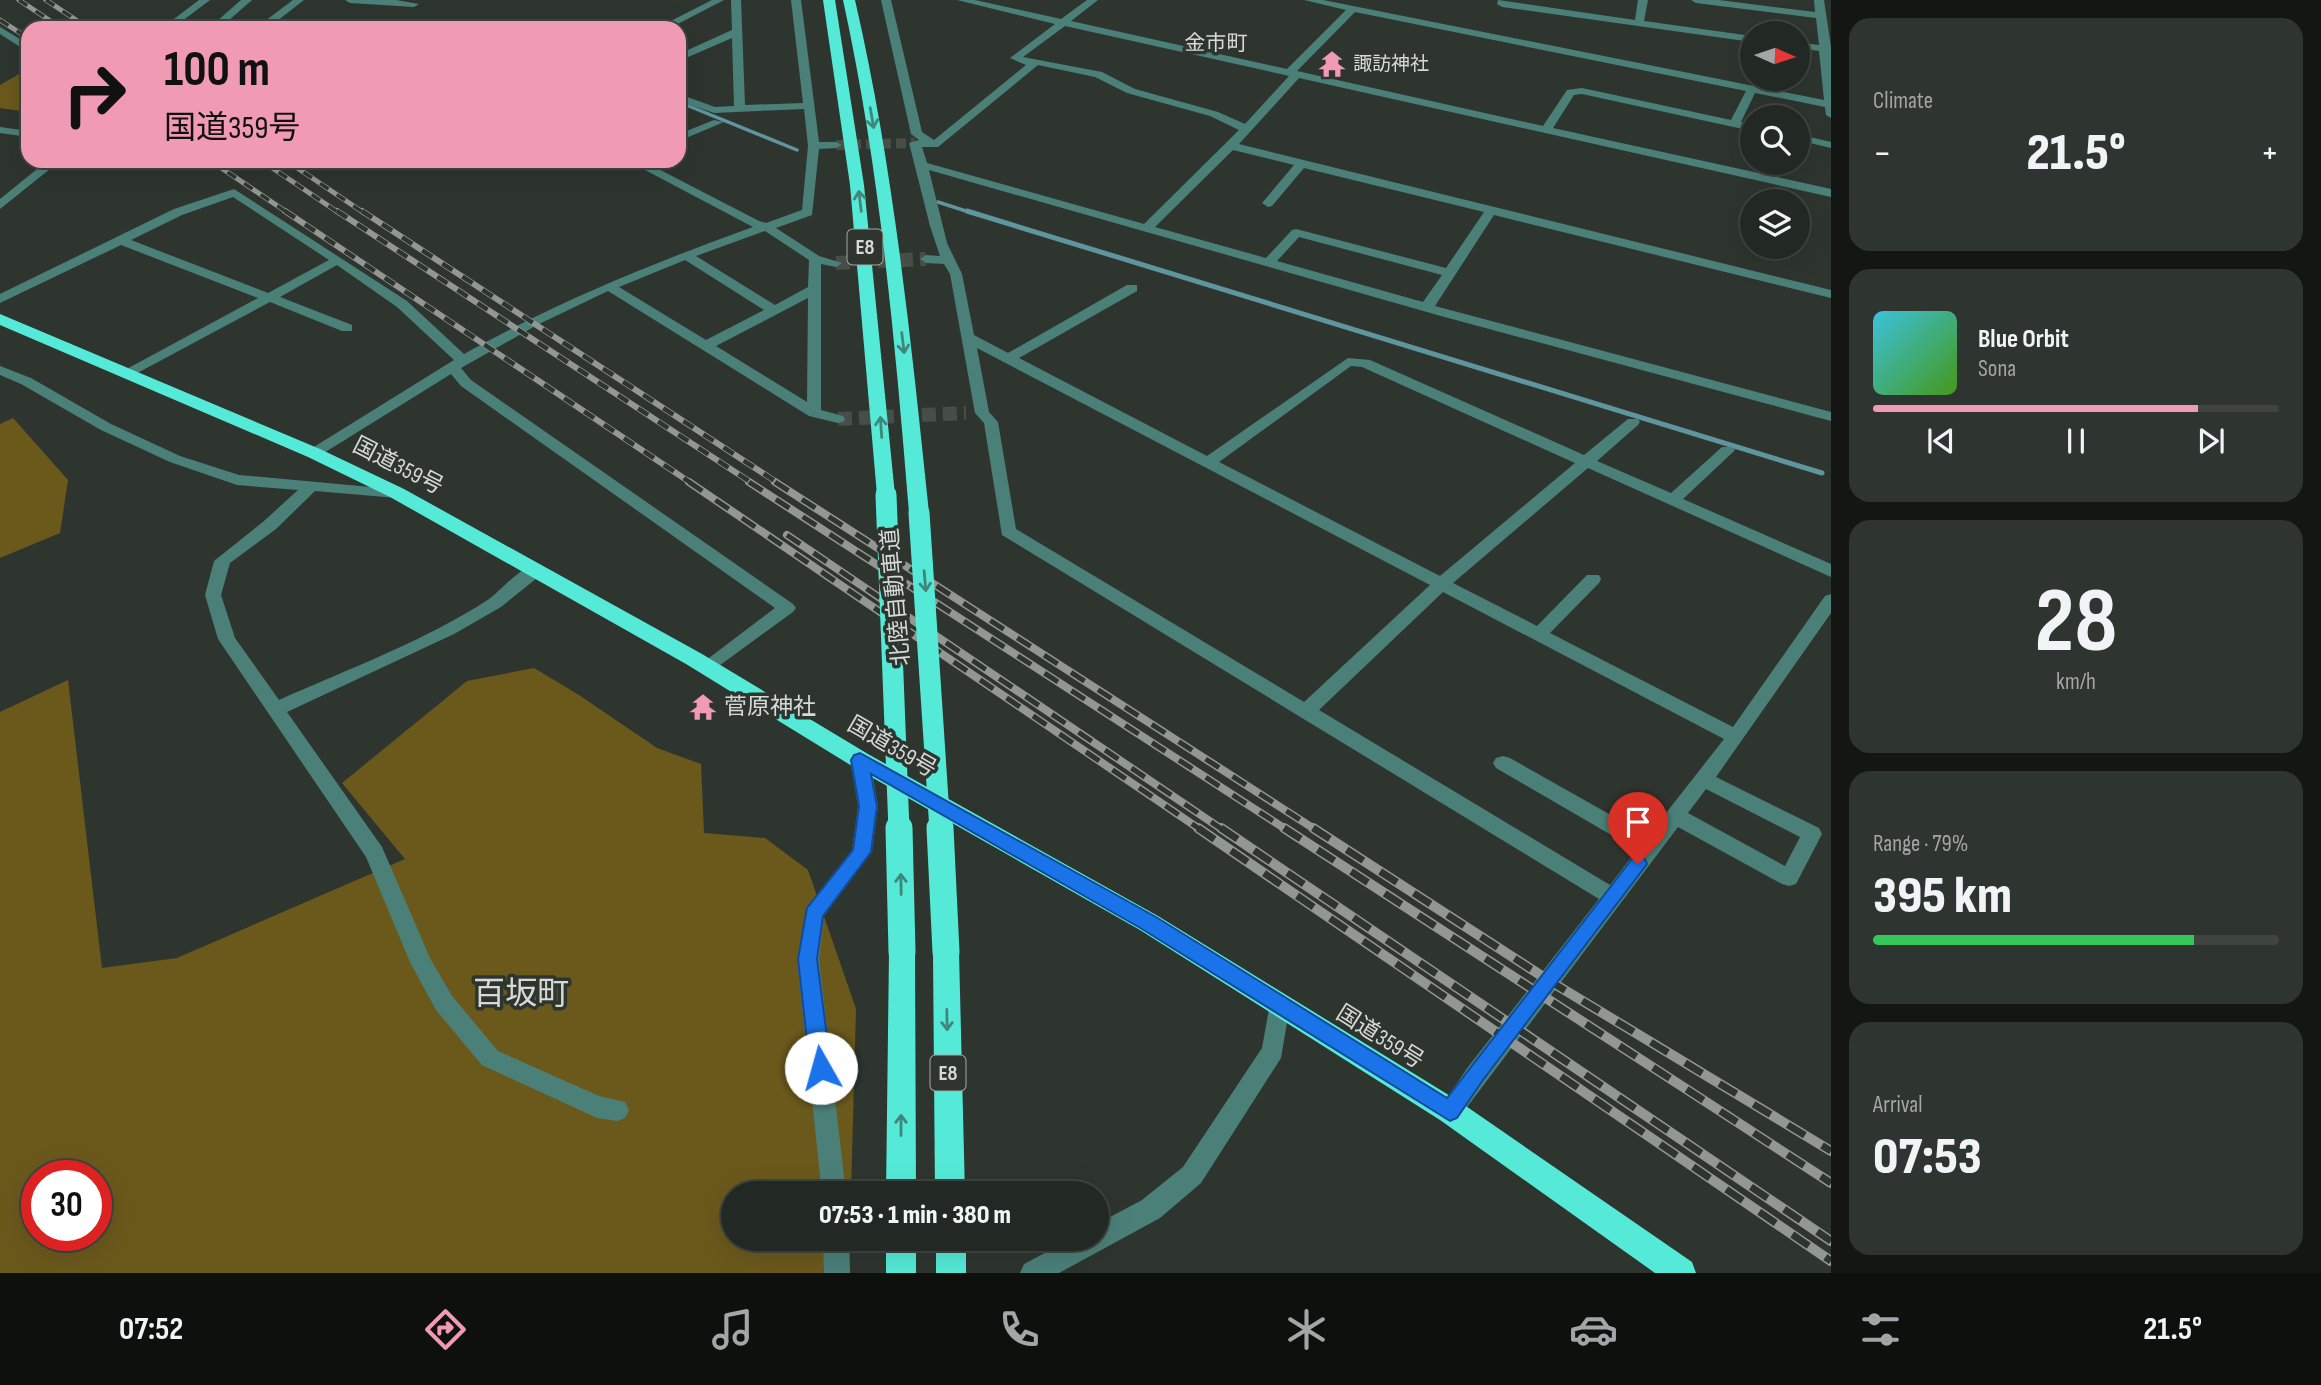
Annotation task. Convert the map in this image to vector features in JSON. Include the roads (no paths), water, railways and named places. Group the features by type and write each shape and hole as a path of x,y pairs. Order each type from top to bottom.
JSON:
{"highway":[{"name":"北陸自動車道","path":"829,0 852,138 865,241 886,495 898,762 902,952 901,1181"},
{"name":"北陸自動車道","path":"851,0 890,240 905,360 928,616 946,952 950,1181"},
{"name":"国道359号","path":"0,319 314,453 397,493 536,570 860,760 1149,923 1450,1111 1681,1273"},
{"path":"901,1251 901,1273"},
{"path":"951,1251 951,1273"}],"street":[{"path":"176,21 205,0"},
{"path":"222,21 247,0"},
{"path":"235,21 260,0"},
{"path":"271,21 299,0"},
{"path":"350,0 414,4"},
{"path":"676,21 719,0"},
{"path":"736,0 740,109"},
{"path":"314,453 457,363 609,286 808,212 814,146 796,0"},
{"path":"886,0 916,134 934,145"},
{"path":"962,0 1831,193"},
{"path":"1032,64 1015,58 1093,0"},
{"path":"1309,0 1740,87"},
{"path":"1503,0 1502,4 1639,23 1711,18 1822,16"},
{"path":"1569,13 1571,0"},
{"path":"1639,23 1643,0"},
{"path":"1696,0 1711,18 1740,33"},
{"path":"1819,0 1828,50 1831,115"},
{"path":"1147,228 1231,146 1353,9"},
{"path":"2,32 21,44"},
{"path":"686,55 737,32"},
{"path":"1810,47 1828,50"},
{"path":"1246,130 1214,114 1131,91 1098,74 1036,62 934,145 915,143 923,165 930,207 947,260 956,274 967,337 974,413 991,422 1008,531 1613,897"},
{"path":"1546,130 1571,92 1582,91 1740,125"},
{"path":"1735,124 1751,91"},
{"path":"1762,91 1831,105"},
{"path":"686,100 714,110 809,106"},
{"path":"686,135 718,122"},
{"path":"0,139 6,131"},
{"path":"1810,140 1831,145"},
{"path":"814,146 836,145"},
{"path":"1231,146 1831,294"},
{"path":"1268,203 1302,163"},
{"path":"923,165 1831,417"},
{"path":"15,193 12,185 32,168"},
{"path":"0,205 45,168"},
{"path":"647,168 755,224 767,227 815,259 836,263"},
{"path":"0,299 178,212 234,193 402,304 457,363 467,383 786,608 705,667"},
{"path":"1427,307 1491,211"},
{"path":"1269,263 1296,233 1450,273"},
{"path":"121,240 347,328"},
{"path":"687,256 774,310"},
{"path":"814,413 815,259"},
{"path":"128,374 338,260"},
{"path":"926,260 947,260"},
{"path":"609,286 814,413 838,419"},
{"path":"1009,358 1132,288"},
{"path":"705,346 815,289"},
{"path":"967,337 1210,461 1736,737"},
{"path":"1210,461 1348,362 1365,363 1831,570"},
{"path":"0,370 26,381 106,427 175,458 237,480 309,488 397,493"},
{"path":"1307,710 1440,584 1633,422"},
{"path":"1673,500 1727,450"},
{"path":"309,488 270,525 222,561 214,594 227,639 375,853 421,962 444,1003 490,1058 597,1107 617,1110"},
{"path":"277,709 448,630 495,603 536,570"},
{"path":"1538,635 1593,579"},
{"path":"1450,1111 1476,1073 1736,737 1831,600"},
{"path":"833,1181 808,959 814,913 862,852 868,806 860,760"},
{"path":"1503,763 1651,848"},
{"path":"1675,816 1789,878 1812,834 1703,779"},
{"path":"1109,1232 1151,1209 1192,1175 1273,1051 1279,1005"},
{"path":"836,1251 837,1273"},
{"path":"1033,1273 1074,1251"}],"waterway":[{"path":"686,105 797,150"},
{"path":"938,202 972,213"},
{"path":"967,211 1822,473"}],"tunnel":[{"path":"836,145 915,143"},
{"path":"836,263 926,259"},
{"path":"838,419 966,413"}],"railway":[{"path":"19,0 50,21"},
{"path":"46,0 78,21"},
{"path":"0,20 21,34"},
{"path":"221,168 288,213"},
{"path":"272,168 339,213"},
{"path":"297,168 364,213"},
{"path":"285,211 691,483"},
{"path":"337,211 752,483"},
{"path":"362,211 778,483"},
{"path":"689,482 1201,830"},
{"path":"749,482 1287,830"},
{"path":"775,482 1316,830"},
{"path":"787,535 1223,830"},
{"path":"1198,828 1831,1261"},
{"path":"1221,828 1831,1241"},
{"path":"1284,828 1831,1183"},
{"path":"1313,828 1548,980 1831,1151"}],"place":[{"name":"諏訪神社","path":"1332,64"},
{"name":"菅原神社","path":"703,707"}],"district":[{"name":"金市町","path":"1216,43"},
{"name":"百坂町","path":"521,994"}]}
